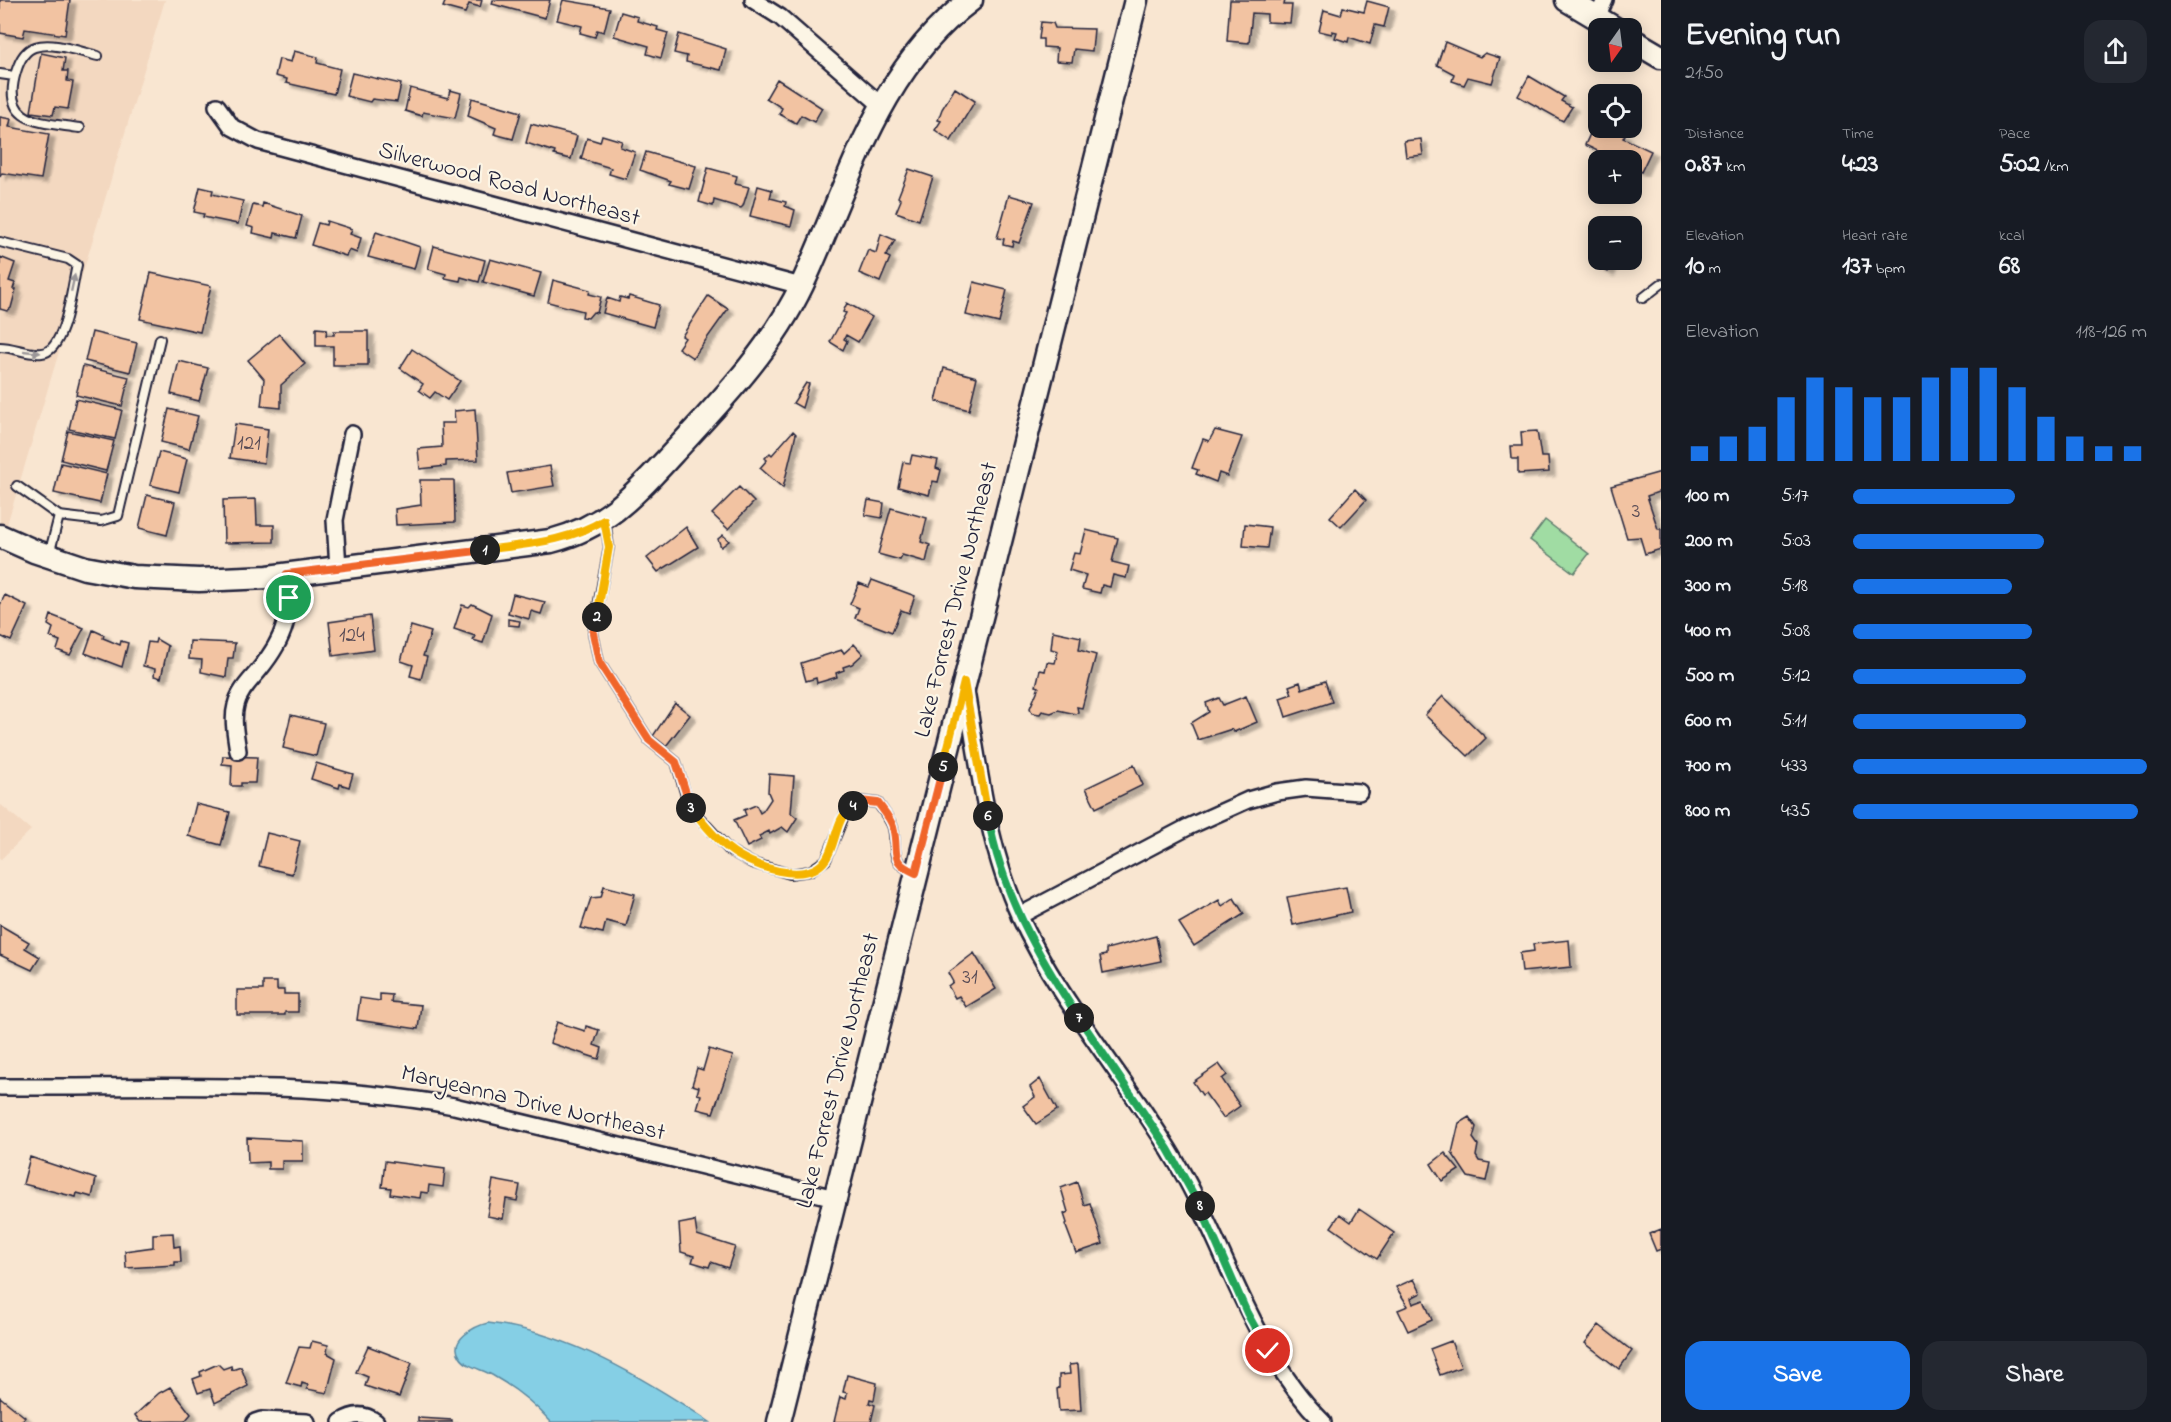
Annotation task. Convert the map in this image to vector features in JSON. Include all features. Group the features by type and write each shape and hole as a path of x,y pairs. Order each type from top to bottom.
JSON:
{"street":[{"path":"753,0 780,18 882,106"},
{"path":"0,536 85,568 134,577 232,579 551,541 572,535 604,520 630,500 745,375 801,286 850,170 902,71 928,38 970,0"},
{"name":"Lake Forrest Drive Northeast","path":"779,1422 1136,0"},
{"path":"1567,0 1605,16"},
{"path":"1642,46 1661,57"},
{"name":"Silverwood Road Northeast","path":"217,106 232,127 258,141 801,286"},
{"path":"338,568 335,520 352,434"},
{"path":"238,751 234,715 236,702 274,652 282,636 289,605 287,574"},
{"path":"964,682 991,837 1019,916 1062,992 1186,1178 1213,1232 1247,1313 1279,1370 1323,1422"},
{"path":"1019,916 1188,827 1248,800 1277,792 1306,788 1359,792"},
{"name":"Maryeanna Drive Northeast","path":"0,1087 330,1090 393,1095 454,1106 835,1198"},
{"path":"341,1422 357,1415 365,1416 376,1422"},
{"path":"255,1422 261,1420 307,1422"}],"lane":[{"path":"80,128 20,116 12,109 9,100 14,76 27,52 35,47 51,46 98,56"},
{"path":"0,74 14,76"},
{"path":"0,242 68,259 77,265 64,327 52,349 38,353 0,347"},
{"path":"1643,298 1661,284"},
{"path":"17,486 59,516 101,521 118,516 160,339"},
{"path":"49,556 59,516"},
{"path":"604,520 609,547 593,633 599,662 649,740 676,762 689,806 701,821 729,850 752,863 790,874 810,870 826,860 847,809 860,801 878,803 893,826 896,860 901,867 916,873"}],"shaded area":[{"path":"0,0 165,0 5,531 0,540"},
{"path":"0,804 31,830 0,860"}],"green space":[{"path":"1545,520 1589,554 1574,573 1530,540"}],"water":[{"path":"488,1323 547,1336 604,1359 659,1389 710,1422 551,1422 516,1390 466,1363 460,1357 457,1345 460,1340 476,1327"}],"building":[{"path":"0,0 70,0 65,35 25,29 23,37 0,33"},
{"path":"446,0 482,0 480,7 469,4 465,13 443,7"},
{"path":"493,0 550,0 545,18 492,4"},
{"path":"563,0 610,8 604,32 597,30 595,37 580,33 582,26 557,20"},
{"path":"1230,0 1285,0 1284,5 1292,5 1290,23 1267,22 1267,14 1252,13 1249,43 1227,41"},
{"path":"1367,1 1389,7 1384,27 1375,25 1370,44 1349,37 1348,42 1335,38 1337,32 1332,31 1332,34 1319,31 1324,10 1341,15 1343,7 1364,12"},
{"path":"621,12 638,17 637,21 658,27 657,30 668,33 661,58 647,54 649,46 614,36"},
{"path":"1041,22 1053,23 1055,28 1094,29 1092,51 1074,49 1072,62 1056,61 1057,48 1043,47 1043,39 1039,39"},
{"path":"679,34 726,49 721,70 686,62 687,56 674,53"},
{"path":"1445,42 1480,57 1485,53 1500,58 1492,83 1468,77 1464,85 1452,81 1454,74 1437,65"},
{"path":"294,51 318,57 317,63 340,69 334,94 286,83 287,79 275,76 279,59 291,62"},
{"path":"41,53 65,58 63,71 68,71 67,81 73,82 68,109 55,107 53,115 31,112"},
{"path":"352,73 401,84 397,102 372,99 370,102 346,96"},
{"path":"1529,76 1564,97 1561,101 1572,107 1563,121 1518,96"},
{"path":"777,79 822,108 814,122 801,115 796,123 779,114 782,108 766,98"},
{"path":"410,88 448,98 450,90 461,93 455,118 423,112 422,116 405,111"},
{"path":"955,88 975,101 951,141 935,130 941,121 938,120 942,109"},
{"path":"472,98 521,112 513,139 494,134 496,128 468,116"},
{"path":"0,117 11,119 9,127 49,134 41,179 2,173 0,177"},
{"path":"531,124 577,136 571,159 554,155 555,152 526,143"},
{"path":"602,135 622,141 620,147 635,152 626,179 609,174 611,168 581,159 587,138 600,142"},
{"path":"1588,138 1623,138 1651,151 1642,170 1642,150 1596,150 1585,145"},
{"path":"1421,139 1423,155 1406,157 1404,141"},
{"path":"646,152 696,166 689,189 669,184 671,181 640,170"},
{"path":"708,168 737,176 735,184 749,187 741,208 714,200 713,206 699,202"},
{"path":"909,169 933,177 919,220 896,212 901,200 898,197"},
{"path":"758,186 772,190 770,198 786,202 785,206 795,210 791,226 750,216"},
{"path":"200,187 213,190 212,194 243,201 238,224 203,217 204,214 194,212"},
{"path":"1009,195 1034,202 1019,243 1013,241 1012,246 1003,244 1004,239 997,238"},
{"path":"263,203 302,216 296,238 275,233 274,238 253,233 254,228 247,226 253,205 262,207"},
{"path":"327,221 352,229 350,234 361,238 357,253 349,250 346,256 311,245 318,223 326,225"},
{"path":"376,232 420,247 414,269 368,257"},
{"path":"881,234 895,240 886,256 890,258 880,282 859,273 868,250 876,253"},
{"path":"434,246 485,260 479,282 461,277 460,281 445,278 446,274 428,269"},
{"path":"0,257 15,263 9,281 15,283 13,289 16,289 11,308 7,311 0,309"},
{"path":"490,259 541,273 534,296 483,282"},
{"path":"151,273 211,286 200,332 140,319"},
{"path":"553,280 590,290 589,294 601,297 597,313 593,312 588,318 582,317 583,311 548,302"},
{"path":"974,282 1007,290 999,323 966,315"},
{"path":"629,296 659,305 653,327 603,313 607,298 619,302 620,297 628,299"},
{"path":"708,296 728,309 693,358 678,348 685,338 682,336"},
{"path":"847,303 872,317 858,342 846,335 844,339 847,341 843,350 830,342 846,313 843,312"},
{"path":"316,328 327,329 326,335 334,335 334,331 368,331 368,365 333,365 333,346 316,346"},
{"path":"92,332 137,343 130,372 85,361"},
{"path":"279,334 305,364 281,385 281,408 261,406 264,379 248,360"},
{"path":"412,349 460,381 447,400 435,392 430,398 419,390 423,384 400,368"},
{"path":"179,361 208,368 199,401 171,394"},
{"path":"83,366 129,377 122,406 76,395"},
{"path":"944,368 977,377 969,410 936,401"},
{"path":"806,383 809,384 802,408 793,403"},
{"path":"76,399 122,410 115,439 69,429"},
{"path":"169,409 198,416 189,449 161,442"},
{"path":"475,409 478,460 446,461 446,466 420,469 418,449 442,447 441,423 455,423 454,411"},
{"path":"235,424 268,429 264,463 230,458"},
{"path":"1215,430 1242,437 1227,476 1219,473 1216,482 1196,474 1198,470 1192,468 1203,439 1209,441"},
{"path":"68,431 114,441 106,471 61,460"},
{"path":"793,431 796,434 783,488 760,468 767,460 765,458 770,453 772,455"},
{"path":"1537,431 1541,457 1548,457 1549,472 1518,474 1518,459 1512,459 1511,446 1522,446 1521,432"},
{"path":"159,452 187,459 179,492 150,485"},
{"path":"912,455 938,460 936,468 941,470 938,482 933,481 929,495 898,487 903,462 910,463"},
{"path":"61,463 107,474 100,503 54,493"},
{"path":"550,466 554,486 511,493 507,473"},
{"path":"1661,472 1661,491 1647,496 1658,529 1661,529 1661,549 1645,554 1640,537 1627,538 1611,486"},
{"path":"420,480 454,480 455,522 396,525 395,509 421,505"},
{"path":"739,487 754,502 728,529 712,514"},
{"path":"1355,489 1366,500 1341,527 1330,517"},
{"path":"147,495 175,502 167,535 139,528"},
{"path":"256,499 257,525 274,525 274,542 224,543 223,500"},
{"path":"868,500 884,503 882,518 865,515"},
{"path":"891,508 927,518 921,542 930,545 926,562 902,555 900,560 878,554"},
{"path":"1245,524 1270,527 1267,548 1243,546"},
{"path":"686,527 698,547 658,572 647,558"},
{"path":"1086,530 1118,538 1112,562 1129,566 1126,578 1113,575 1110,587 1102,585 1100,593 1082,589 1086,575 1069,570 1074,553 1080,554"},
{"path":"723,535 729,541 721,547 718,539"},
{"path":"872,580 915,596 909,613 901,610 892,632 855,618 859,608 850,604 859,583 869,587"},
{"path":"513,594 545,602 541,614 531,611 529,619 508,613"},
{"path":"5,595 27,606 11,641 0,636 0,605"},
{"path":"472,604 492,614 483,643 473,640 475,636 454,629 462,605 469,607"},
{"path":"51,615 84,628 70,655 57,650 60,641 50,637 53,628 48,625"},
{"path":"370,616 374,650 333,656 329,622"},
{"path":"508,619 520,621 519,626 508,625"},
{"path":"411,626 431,632 423,656 427,657 421,679 410,676 413,665 401,661"},
{"path":"93,630 104,635 103,638 120,645 121,641 128,643 122,667 85,653"},
{"path":"1053,631 1081,637 1079,650 1096,655 1082,708 1077,707 1076,714 1058,710 1051,713 1042,711 1040,714 1032,713 1030,708 1039,687 1036,686 1040,670 1045,671 1047,662 1055,663 1058,651 1051,649"},
{"path":"156,639 168,646 161,678 154,676 155,669 143,666 148,642 155,643"},
{"path":"190,641 235,643 233,658 228,658 226,677 201,672 202,660 189,659"},
{"path":"854,644 863,654 852,664 843,667 844,670 836,673 837,677 817,683 816,678 806,681 801,663 842,650 844,653"},
{"path":"1325,681 1332,702 1286,717 1280,698 1292,694 1289,686 1300,682 1302,689"},
{"path":"1246,696 1257,722 1234,732 1232,729 1198,740 1191,723 1209,712 1206,703 1219,698 1223,705"},
{"path":"1443,696 1486,738 1468,756 1425,715"},
{"path":"675,703 690,715 666,746 653,736"},
{"path":"291,715 324,723 316,756 283,748"},
{"path":"223,756 257,757 255,783 231,786 232,765 222,764"},
{"path":"316,763 353,774 349,787 340,784 339,788 311,779"},
{"path":"1134,765 1143,785 1096,808 1086,788"},
{"path":"769,774 794,776 791,813 797,818 788,832 782,827 770,834 769,831 759,836 761,840 747,847 734,820 746,815 744,810 756,805 760,813 763,811 771,799 768,792"},
{"path":"196,804 230,812 221,845 188,836"},
{"path":"267,833 300,841 292,874 259,866"},
{"path":"604,886 635,894 626,926 606,921 603,933 581,928 591,898 601,897"},
{"path":"1346,887 1351,912 1293,925 1287,897"},
{"path":"1234,898 1244,914 1194,946 1179,923 1219,900 1222,906"},
{"path":"0,925 29,942 25,948 40,957 32,970 0,955"},
{"path":"1156,936 1161,961 1103,973 1100,956 1106,955 1106,949"},
{"path":"1569,940 1571,967 1522,972 1520,953 1534,951 1533,944"},
{"path":"974,953 996,989 966,1007 959,996 955,998 948,986 953,982 948,973"},
{"path":"263,982 277,982 277,990 284,990 284,994 298,994 298,1012 285,1012 285,1015 237,1015 237,990 263,990"},
{"path":"380,994 392,995 391,1002 421,1005 418,1029 357,1020 360,998 380,1001"},
{"path":"557,1022 585,1031 586,1026 599,1030 594,1045 602,1048 599,1059 550,1043"},
{"path":"709,1049 733,1056 713,1113 697,1109 701,1095 697,1094 699,1087 692,1085 697,1068 703,1070"},
{"path":"1219,1064 1227,1075 1222,1079 1240,1106 1223,1118 1205,1093 1202,1095 1193,1082"},
{"path":"1040,1079 1057,1110 1036,1124 1023,1106 1035,1097 1030,1087"},
{"path":"1469,1117 1476,1127 1473,1138 1478,1145 1476,1156 1479,1161 1490,1163 1486,1181 1468,1177 1452,1153 1459,1123"},
{"path":"247,1138 303,1141 303,1161 282,1161 282,1169 268,1169 268,1162 248,1163"},
{"path":"1445,1153 1459,1170 1442,1181 1431,1164"},
{"path":"30,1157 96,1179 92,1197 77,1193 76,1197 23,1184"},
{"path":"385,1161 445,1169 443,1187 429,1185 428,1193 421,1192 420,1198 390,1194 391,1188 382,1187"},
{"path":"493,1180 520,1185 517,1201 506,1199 503,1219 487,1216"},
{"path":"1077,1182 1084,1205 1090,1203 1103,1244 1076,1253 1065,1224 1067,1223 1064,1214 1068,1212 1061,1188"},
{"path":"1359,1209 1394,1233 1377,1259 1331,1227 1340,1214 1351,1222"},
{"path":"695,1221 697,1235 735,1247 728,1268 711,1262 709,1267 692,1262 694,1256 681,1252 679,1224"},
{"path":"1661,1229 1661,1249 1656,1251 1649,1234"},
{"path":"173,1233 174,1247 180,1246 181,1262 175,1262 175,1265 126,1268 125,1251 153,1247 153,1234"},
{"path":"1414,1279 1421,1293 1411,1298 1413,1304 1424,1300 1432,1320 1408,1331 1398,1310 1408,1306 1396,1287"},
{"path":"1599,1325 1632,1351 1619,1369 1585,1343"},
{"path":"312,1341 328,1345 327,1353 336,1358 327,1393 307,1389 308,1385 302,1383 301,1387 286,1383 299,1347 310,1348"},
{"path":"1451,1341 1461,1367 1440,1375 1430,1349"},
{"path":"368,1346 412,1363 399,1397 365,1386 368,1377 356,1372"},
{"path":"218,1364 223,1369 231,1366 232,1370 241,1367 248,1386 215,1403 210,1389 198,1393 193,1379 201,1376 200,1372"},
{"path":"1078,1364 1081,1410 1059,1411 1057,1389 1059,1388 1059,1375 1070,1374 1069,1365"},
{"path":"847,1375 877,1383 874,1400 870,1399 869,1403 875,1405 871,1422 834,1422 840,1397 846,1399 847,1393 843,1392"},
{"path":"170,1387 191,1414 185,1421 140,1422 135,1415 159,1393"},
{"path":"0,1397 25,1417 21,1422 0,1422"},
{"path":"418,1418 452,1420 452,1422 418,1422"}],"route":[{"path":"289,598 287,574 551,541 572,535 604,520 609,547 593,633 599,662 630,715 649,740 676,762 689,806 701,821 729,850 752,863 790,874 810,870 826,860 847,809 860,801 878,803 893,826 896,860 901,867 916,873 964,682 991,837 1019,916 1062,992 1186,1178 1213,1232 1247,1313 1268,1351"}]}
